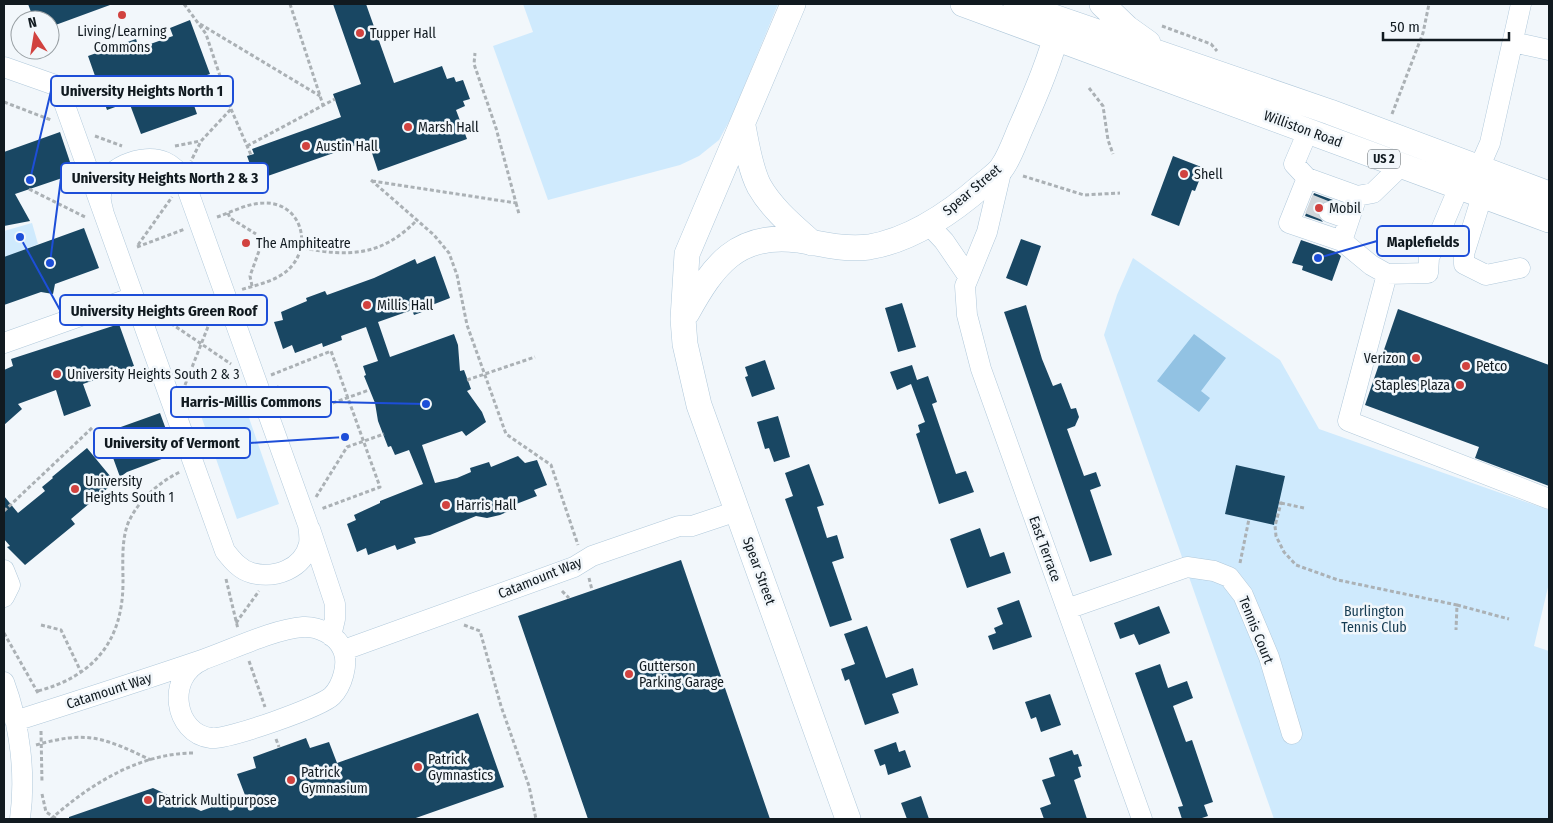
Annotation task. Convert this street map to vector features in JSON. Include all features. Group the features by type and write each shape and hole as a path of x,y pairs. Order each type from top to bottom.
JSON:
{"main road":[{"name":"Spear Street","path":"793,4 743,126 725,162 687,254 683,319 685,344 699,405 848,819"},
{"name":"US 2","path":"963,4 1060,21"},
{"name":"US 2","path":"1016,4 1060,21"},
{"path":"1102,4 1127,28 1164,55"},
{"name":"Spear Street","path":"683,319 716,266 738,249 766,241 780,240 837,248 869,247 898,238 929,225 1013,172 1060,21"},
{"name":"Williston Road","path":"1060,21 1385,132 1549,194"},
{"name":"Williston Road","path":"1060,21 1308,131 1549,220"},
{"path":"743,126 750,158 759,185 774,208 812,243"}],"street":[{"path":"1520,268 1486,275 1464,264 1464,254 1471,191 1495,125 1521,4"},
{"path":"1513,42 1549,50"},
{"path":"4,67 58,86 225,551 235,564 252,573 272,575 288,571 302,560 309,544 311,518"},
{"path":"1308,131 1294,164 1306,178 1356,196 1373,193 1402,165"},
{"path":"106,219 100,194 108,177 133,161 150,159 164,161 178,170 184,180 311,518 335,604 337,643"},
{"name":"East Terrace","path":"1013,172 968,276 965,286 966,315 975,351 1142,819"},
{"path":"1306,178 1303,202 1289,223 1342,241 1353,248 1371,265 1387,274 1428,273 1429,258 1471,191"},
{"path":"1342,241 1356,196"},
{"path":"1329,212 1350,219"},
{"path":"929,225 944,241 968,276"},
{"path":"1387,274 1348,421 1549,499"},
{"path":"4,343 134,297"},
{"name":"Catamount Way","path":"337,643 523,586 574,567 586,569 612,549 679,526 692,526 737,511"},
{"path":"1067,609 1187,567 1214,571 1229,577"},
{"path":"4,570 10,585 4,597"},
{"name":"Tennis Court","path":"1229,577 1243,594 1269,658 1292,734"},
{"name":"Catamount Way","path":"15,721 203,660 290,629 318,628 337,643 344,669 341,683 332,696 318,705 230,736 211,738 196,732 184,719 178,702 178,689 185,672 203,660"},
{"path":"4,682 15,721 20,749 22,788 20,819"}],"path":[{"path":"184,4 200,23 206,34 231,109 251,155"},
{"path":"290,4 323,106"},
{"path":"1385,132 1423,33 1429,4"},
{"path":"200,23 320,96"},
{"path":"1161,26 1211,44"},
{"path":"474,53 474,64 496,128 519,214"},
{"path":"1089,88 1104,106 1108,140 1113,154"},
{"path":"247,146 335,99"},
{"path":"4,102 131,149"},
{"path":"122,266 184,180 201,140 231,109"},
{"path":"166,148 201,140"},
{"path":"1013,172 1084,195 1120,193"},
{"path":"516,203 371,180 434,235 449,253 457,275 467,325 506,434 551,465 592,590"},
{"path":"29,189 106,219"},
{"path":"228,213 230,218 256,234"},
{"path":"303,248 326,252 354,253 379,248 401,236 417,220"},
{"path":"252,286 250,276 260,251"},
{"path":"311,518 380,487 331,351"},
{"path":"468,380 535,357"},
{"path":"4,511 93,427"},
{"path":"311,504 347,447 384,434"},
{"path":"38,691 66,682 82,672 105,649 119,620 122,602 125,536 129,522 153,489 171,476 194,465"},
{"path":"1304,508 1280,503 1274,526 1276,536 1284,552 1296,565 1338,580 1457,605 1509,619"},
{"path":"1229,577 1239,567 1249,519"},
{"path":"236,623 272,575"},
{"path":"561,590 569,598"},
{"path":"1456,630 1457,605"},
{"path":"41,625 61,630 82,672"},
{"path":"463,625 480,631 500,706 530,786 536,819"},
{"path":"267,739 276,736"},
{"path":"20,749 70,738 95,737 108,740 153,760"},
{"path":"54,818 93,786 109,776 178,753 197,753"}],"green space":[{"path":"523,4 778,4 732,116 719,140 699,156 680,165 548,200 493,46 533,32"},
{"path":"32,223 38,244 4,258 4,231"},
{"name":"Burlington Tennis Club","path":"1133,258 1280,360 1319,429 1549,510 1549,583 1534,646 1549,651 1549,819 1274,819 1104,335 1117,295"},
{"path":"241,395 279,504 237,519 199,410"}],"water":[{"path":"1194,334 1226,358 1201,391 1210,398 1199,412 1157,381"}],"building":[{"path":"28,4 110,4 60,23 60,10 30,10"},
{"path":"333,4 366,4 394,83 442,66 447,79 454,77 456,82 463,80 470,99 463,101 465,106 456,110 467,139 378,171 368,141 262,178 261,173 254,175 247,156 254,154 252,149 341,117 333,94 361,84"},
{"path":"190,20 210,74 186,82 197,114 141,134 129,102 107,110 88,56 136,39 139,48 173,36 170,28"},
{"path":"60,132 74,174 15,194 30,221 4,226 4,152"},
{"path":"1173,156 1204,168 1195,191 1192,190 1179,226 1151,215"},
{"path":"1314,193 1333,200 1322,203 1318,208 1317,215 1323,222 1305,216"},
{"path":"84,228 99,268 55,284 53,294 41,292 4,305 4,257"},
{"path":"1021,239 1041,246 1027,286 1006,278"},
{"path":"1301,240 1336,252 1341,256 1332,281 1302,270 1303,266 1292,263"},
{"path":"435,256 450,298 432,305 433,308 414,315 412,310 378,322 390,357 454,334 458,345 460,371 464,370 471,389 467,391 482,412 486,422 466,436 462,431 422,445 435,483 457,478 471,472 470,468 489,462 491,467 518,456 525,463 537,460 547,485 534,490 537,496 511,506 511,510 500,515 487,518 476,516 430,535 414,538 416,543 397,550 395,545 368,555 366,548 357,552 347,524 356,520 354,515 380,503 380,501 423,484 409,450 395,455 391,446 388,447 378,421 375,403 364,376 366,375 363,366 378,361 366,327 341,336 342,340 323,347 322,343 295,353 292,345 283,349 274,322 283,320 281,312 307,301 306,298 325,291 327,295 374,278 415,259 417,264"},
{"path":"902,303 916,347 898,352 885,308"},
{"path":"1026,305 1042,359 1053,386 1061,383 1071,409 1076,408 1079,417 1075,426 1067,429 1084,476 1096,472 1101,486 1090,490 1112,555 1090,562 1004,312"},
{"name":"Staples Plaza","path":"1398,309 1549,365 1549,486 1475,458 1479,447 1365,405"},
{"name":"University Heights South 2 & 3","path":"119,324 134,366 83,384 91,406 64,416 56,390 18,404 22,409 4,425 4,370 13,366 11,359"},
{"path":"765,360 775,389 752,397 745,377 748,376 745,367"},
{"path":"912,365 917,380 928,376 937,402 932,404 956,474 966,471 974,492 939,504 916,434 920,432 918,425 925,422 911,384 897,390 890,372"},
{"path":"160,413 175,454 127,472 120,477 104,433"},
{"path":"778,416 790,457 774,462 769,448 765,449 757,422"},
{"name":"University Heights South 1","path":"87,448 115,482 71,519 75,524 25,565 7,547 10,546 4,539 4,496 18,513 45,491 42,487 52,477"},
{"path":"809,464 824,505 817,507 827,538 837,535 844,558 832,562 852,620 830,627 785,499 793,496 785,473"},
{"path":"1236,465 1285,476 1274,525 1225,514"},
{"path":"980,528 990,557 1004,552 1011,573 967,588 950,539"},
{"name":"Gutterson Parking Garage","path":"681,560 770,819 588,819 518,616"},
{"path":"1019,600 1032,637 993,650 988,636 996,633 994,628 1003,624 997,608"},
{"path":"1159,606 1170,633 1139,645 1134,634 1120,639 1114,623"},
{"path":"867,626 886,678 913,668 918,685 892,694 899,713 865,725 849,679 845,681 841,669 855,664 844,634"},
{"path":"1160,664 1168,688 1187,681 1193,698 1173,706 1186,742 1192,740 1213,802 1204,805 1208,816 1199,819 1182,819 1178,807 1183,806 1135,673"},
{"path":"1050,694 1061,725 1041,732 1036,717 1031,719 1025,702"},
{"path":"478,713 504,787 413,819 69,819 69,817 153,788 201,811 245,795 237,774 256,768 253,757 306,738 310,748 329,742 337,763"},
{"path":"896,742 899,752 905,750 911,767 888,775 885,764 880,766 874,750"},
{"path":"1072,750 1074,755 1078,754 1082,766 1078,767 1081,777 1074,780 1087,819 1044,819 1040,808 1051,804 1042,780 1055,776 1049,758"},
{"path":"921,796 929,819 907,819 901,803"}],"tunnel":[{"path":"1309,204 1329,212"}],"place":[{"name":"Living/Learning Commons","path":"122,15"},
{"name":"Tupper Hall","path":"360,33"},
{"name":"Marsh Hall","path":"408,127"},
{"name":"Austin Hall","path":"306,146"},
{"name":"Shell","path":"1184,174"},
{"name":"University Heights North 1","path":"30,180"},
{"name":"Mobil","path":"1319,208"},
{"name":"University Heights Green Roof","path":"20,237"},
{"name":"The Amphiteatre","path":"246,243"},
{"name":"Maplefields","path":"1318,258"},
{"name":"University Heights North 2 & 3","path":"50,263"},
{"name":"Millis Hall","path":"367,305"},
{"name":"Verizon","path":"1416,358"},
{"name":"Petco","path":"1466,366"},
{"name":"University Heights South 2 & 3","path":"57,374"},
{"name":"Staples Plaza","path":"1460,385"},
{"name":"Harris-Millis Commons","path":"426,404"},
{"name":"University of Vermont","path":"345,437"},
{"name":"University Heights South 1","path":"75,489"},
{"name":"Harris Hall","path":"446,505"},
{"name":"Gutterson Parking Garage","path":"629,674"},
{"name":"Patrick Gymnastics","path":"418,767"},
{"name":"Patrick Gymnasium","path":"291,780"},
{"name":"Patrick Multipurpose","path":"148,800"}]}
